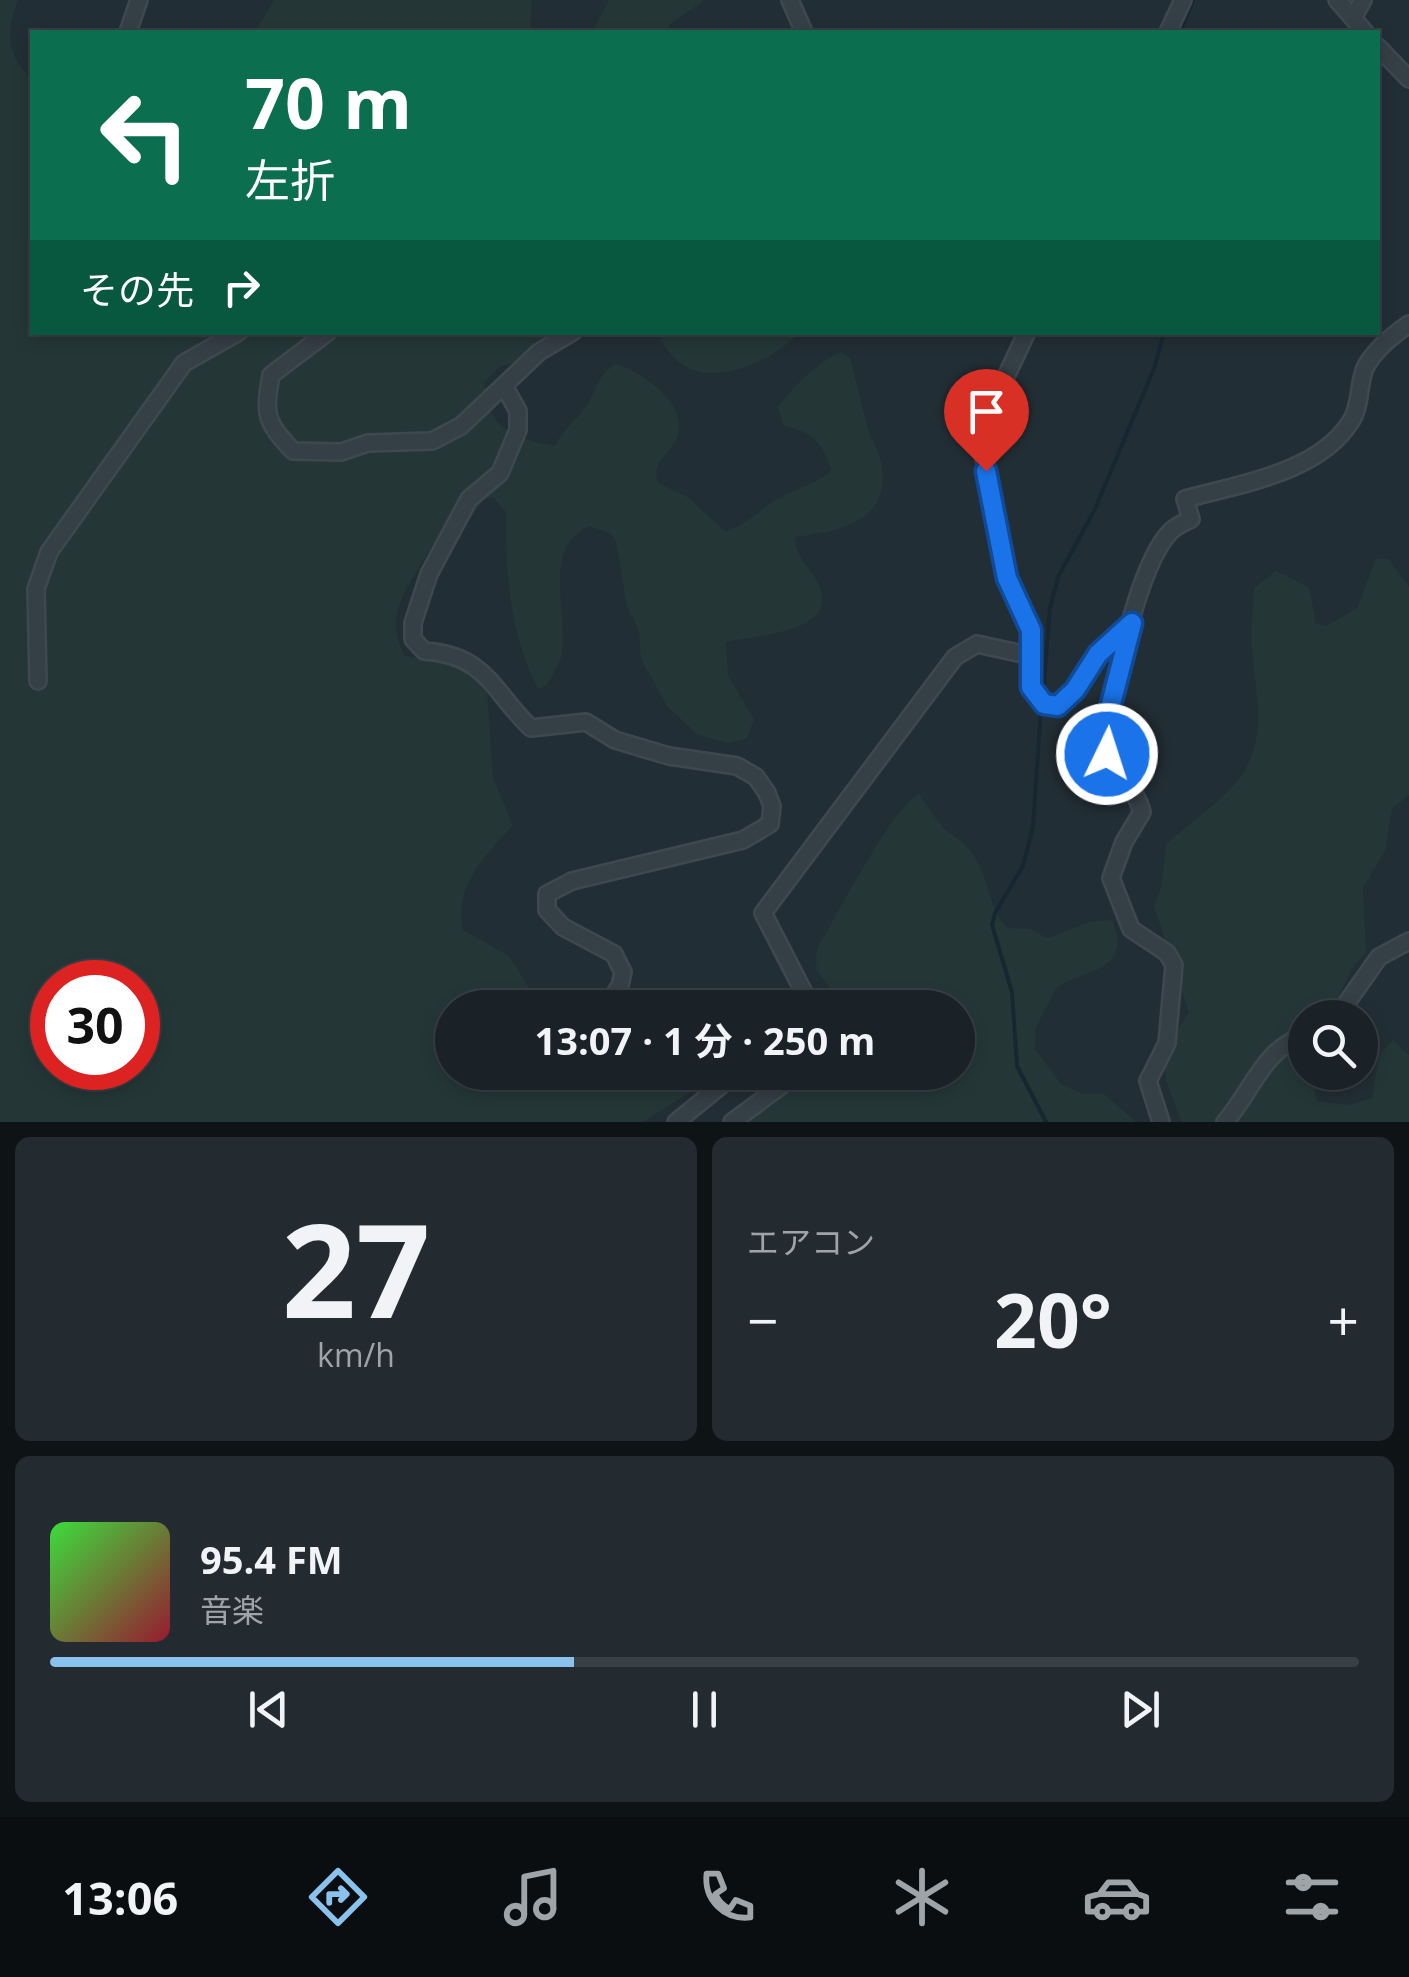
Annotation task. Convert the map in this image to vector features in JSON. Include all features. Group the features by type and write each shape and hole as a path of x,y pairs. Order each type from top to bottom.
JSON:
{"street":[{"path":"129,30 139,0"},
{"path":"790,0 803,30"},
{"path":"1169,30 1183,0"},
{"path":"1337,0 1363,30"},
{"path":"1353,18 1363,0"},
{"path":"1380,49 1409,79"},
{"path":"1161,1122 1148,1081 1167,1043 1174,965 1167,953 1131,929 1111,878 1124,842 1142,812 1138,798 1107,754 1103,735 1132,623 1153,557 1171,530 1191,519 1185,499 1275,472 1328,448 1353,419 1366,367 1390,337 1409,324"},
{"path":"38,681 36,589 49,552 184,363 235,335"},
{"path":"324,335 271,376 264,410 274,430 293,451 341,452 368,443 432,441 462,426 539,352 568,335"},
{"path":"1026,335 982,425 981,443 1007,578 1026,612 1032,656 1028,674 1031,687 1044,704 1058,706 1075,690 1098,654 1132,623"},
{"path":"504,386 518,411 518,430 500,473 469,499 429,574 413,623 413,639 424,650 446,652 476,664 531,728 586,722 616,740 669,756 737,766 756,777 772,806 770,824 743,840 572,881 547,894 547,910 563,926 614,954 623,972 617,990"},
{"path":"803,990 763,913 955,657 977,644 1032,656"},
{"path":"1349,1000 1379,957 1409,941"},
{"path":"1225,1122 1240,1106 1269,1056 1288,1041"},
{"path":"676,1122 716,1090"},
{"path":"732,1122 776,1090"}],"green space":[{"path":"0,0 18,0 11,22 11,42 17,61 30,76 30,335 563,335 521,362 500,366 485,381 489,410 496,420 515,434 555,446 584,409 604,373 616,364 626,368 660,390 676,412 678,435 659,463 658,483 686,496 726,532 832,470 815,440 784,426 778,407 825,361 841,352 850,358 868,431 881,462 883,482 879,498 859,520 795,537 799,554 822,596 819,610 809,621 775,633 726,642 728,675 754,720 746,739 728,743 697,734 667,706 641,659 639,630 627,606 616,541 610,533 589,526 574,536 565,550 560,585 561,657 547,685 538,689 521,646 511,603 506,512 493,497 483,500 460,531 440,537 433,544 397,612 398,641 405,656 458,664 486,675 493,777 513,826 482,860 467,886 461,914 463,930 509,956 530,990 435,990 435,1090 693,1090 643,1122 0,1122"},
{"path":"274,0 532,0 530,30 256,30"},
{"path":"609,0 705,0 667,30 593,30"},
{"path":"660,335 798,335 764,358 724,372 686,367 670,354"},
{"path":"1376,559 1388,559 1409,587 1409,795 1392,809 1385,850 1363,888 1366,952 1353,967 1336,1000 1288,1000 1288,1090 1315,1090 1317,1101 1348,1105 1372,1098 1373,1090 1378,1090 1379,1055 1393,1040 1409,1055 1409,1122 1182,1122 1165,1066 1166,1055 1189,1012 1154,906 1161,888 1166,844 1236,783 1253,752 1258,719 1251,642 1254,588 1276,571 1309,587 1316,624 1327,626 1357,608"},
{"path":"919,794 942,826 966,846 1007,928 1029,929 1048,938 1090,922 1112,920 1117,937 1111,960 1056,988 1036,1027 1035,1049 1061,1084 1082,1094 1104,1094 1136,1122 728,1122 778,1090 975,1090 975,990 831,990 816,969 817,949 865,864 908,802"}],"waterway":[{"path":"1181,30 1193,0"},
{"path":"1043,693 1050,608 1058,577 1095,509 1155,366 1163,335"},
{"path":"1041,708 1033,827 1023,866 992,925 1012,992 1017,1066 1046,1122"}],"route":[{"path":"986,471 1007,578 1026,612 1031,630 1031,687 1044,704 1058,706 1075,690 1098,654 1132,623 1103,735 1107,754"}]}
